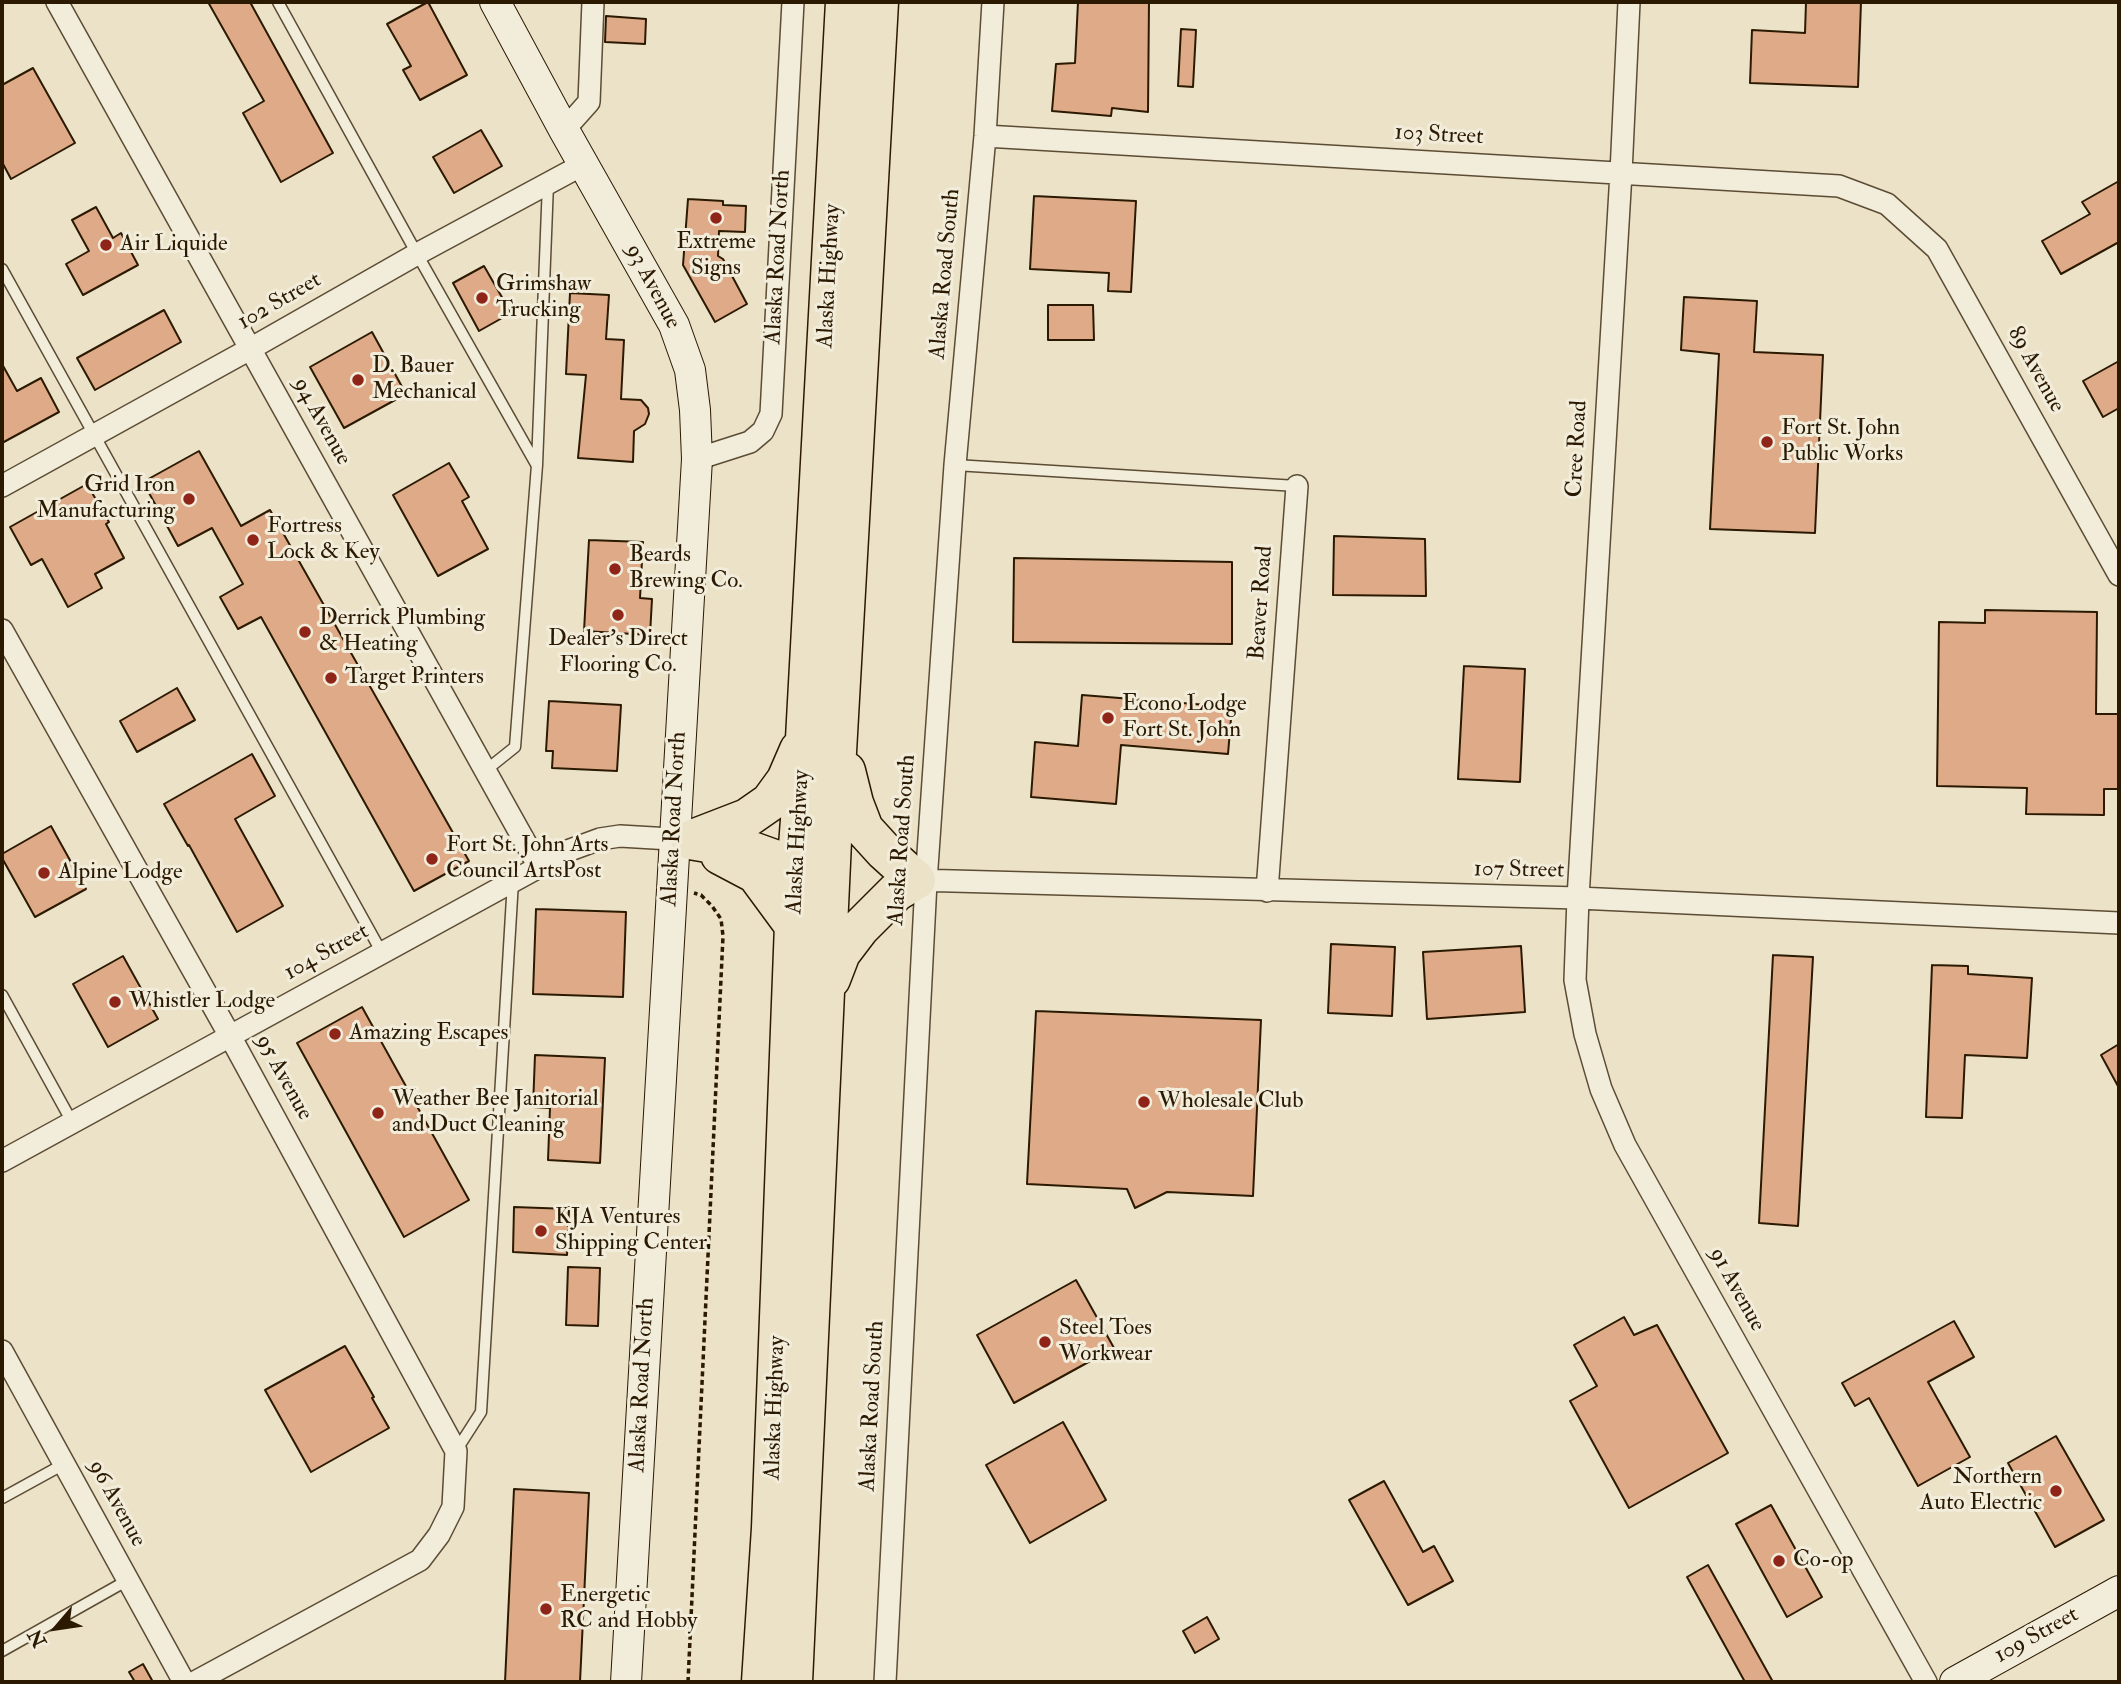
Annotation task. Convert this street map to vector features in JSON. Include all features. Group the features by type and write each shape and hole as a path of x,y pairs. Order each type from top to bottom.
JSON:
{"highway":[{"name":"Alaska Highway","path":"793,1682 832,841 822,738 845,2"},
{"name":"Alaska Highway","path":"761,1682 771,1528 796,872 802,794 822,738 879,2"},
{"path":"682,839 747,818 770,802 822,738 864,829 884,851 921,881"},
{"path":"802,794 832,841 863,859 921,881"},
{"path":"682,839 749,850 774,859 796,872 830,903"},
{"path":"682,839 756,874 795,927"},
{"path":"825,995 841,953 860,928 896,892 921,881"}],"street":[{"name":"94 Avenue","path":"57,2 539,867"},
{"name":"93 Avenue","path":"495,2 659,296 679,337 690,370 694,397 697,459"},
{"path":"564,130 589,102 593,2"},
{"name":"Alaska Road North","path":"626,1682 671,885 682,839 697,459 750,442 763,430 771,414 793,2"},
{"name":"Alaska Road South","path":"885,1682 921,881 985,136 993,2"},
{"name":"Cree Road","path":"1578,898 1629,2"},
{"name":"103 Street","path":"985,136 1839,186 1887,204"},
{"name":"102 Street","path":"2,486 584,164"},
{"name":"89 Avenue","path":"1887,204 1937,249 2119,575"},
{"name":"Beaver Road","path":"1267,891 1297,486"},
{"name":"95 Avenue","path":"2,630 230,1036 456,1451"},
{"name":"104 Street","path":"2,1161 570,850 600,839 620,836 682,839"},
{"name":"107 Street","path":"921,881 1578,898 2119,923"},
{"name":"91 Avenue","path":"1578,898 1575,980 1585,1034 1601,1089 1625,1145 1926,1682"},
{"name":"96 Avenue","path":"2,1351 184,1682"},
{"path":"195,1682 420,1560 439,1535 453,1507 456,1451"},
{"name":"109 Street","path":"1955,1682 2119,1591"}],"lane":[{"path":"278,2 537,465"},
{"path":"485,771 515,747 537,465 548,183"},
{"path":"2,270 382,953"},
{"path":"956,466 1297,486"},
{"path":"456,1451 481,1412 513,881"},
{"path":"2,995 72,1122"},
{"path":"2,1498 64,1464"},
{"path":"2,1651 128,1580"}],"path":[{"path":"671,885 701,895 721,919 723,936 688,1682"}],"building":[{"path":"208,2 250,2 333,153 281,182 243,113 264,101"},
{"path":"428,2 467,75 420,100 403,70 411,66 387,24"},
{"path":"1078,2 1149,2 1148,112 1112,108 1111,116 1052,111 1056,64 1075,63"},
{"path":"1806,2 1861,2 1858,87 1750,83 1752,30 1805,33"},
{"path":"606,16 646,19 645,44 605,42"},
{"path":"1181,29 1196,30 1193,87 1178,86"},
{"path":"33,68 75,143 11,179 2,162 2,85"},
{"path":"481,130 502,166 454,193 433,157"},
{"path":"2119,181 2119,242 2061,274 2042,241 2090,214 2082,202"},
{"path":"1034,196 1136,201 1131,292 1108,291 1109,273 1030,269"},
{"path":"688,199 723,201 723,205 746,206 745,232 719,231 718,256 723,259 747,304 715,322 683,265"},
{"name":"Air Liquide","path":"96,207 113,238 121,233 138,265 83,295 66,264 89,251 72,220"},
{"name":"Grimshaw Trucking","path":"484,266 511,313 479,331 453,283"},
{"path":"570,293 609,295 606,339 624,340 621,399 641,400 648,408 649,414 645,424 634,431 633,462 578,458 586,375 566,374"},
{"name":"Fort St. John Public Works","path":"1684,297 1757,301 1754,352 1823,355 1815,533 1710,529 1719,354 1681,350"},
{"path":"1048,305 1093,305 1094,340 1048,340"},
{"path":"164,310 181,342 95,390 77,358"},
{"name":"D. Bauer Mechanical","path":"372,332 406,394 344,428 310,367"},
{"path":"2119,361 2119,408 2103,417 2083,381"},
{"path":"2,364 17,391 41,378 59,412 2,443"},
{"path":"199,451 241,526 270,510 469,861 414,891 261,617 238,629 220,597 243,584 212,528 178,546 143,482"},
{"path":"449,463 469,497 462,501 488,549 438,576 393,495"},
{"path":"87,484 109,522 106,524 124,558 95,574 102,588 68,607 42,559 31,565 10,527"},
{"path":"1334,536 1425,539 1426,596 1333,595"},
{"path":"589,540 643,542 640,598 652,599 650,635 584,631"},
{"path":"1014,558 1232,562 1232,644 1013,642"},
{"path":"1985,610 2097,612 2096,714 2119,714 2119,789 2104,789 2104,815 2026,814 2027,788 1937,786 1939,622 1985,623"},
{"path":"1464,666 1525,669 1520,782 1458,779"},
{"path":"177,688 195,720 137,752 120,721"},
{"path":"1082,695 1232,707 1228,754 1121,745 1116,804 1031,797 1035,742 1078,746"},
{"path":"549,701 621,705 617,771 552,768 553,751 546,751"},
{"path":"252,754 275,796 235,819 283,906 237,932 164,804"},
{"name":"Alpine Lodge","path":"51,826 86,889 35,917 2,854"},
{"path":"536,909 626,912 623,997 533,994"},
{"path":"1331,944 1395,947 1392,1016 1328,1013"},
{"path":"1521,946 1525,1012 1427,1019 1423,952"},
{"path":"1773,955 1813,957 1798,1226 1759,1223"},
{"name":"Whistler Lodge","path":"123,956 158,1019 108,1047 73,984"},
{"path":"1932,965 1968,966 1968,974 2032,978 2027,1058 1965,1055 1962,1118 1926,1117"},
{"path":"362,1007 469,1200 404,1237 297,1043"},
{"name":"Wholesale Club","path":"1036,1011 1261,1020 1253,1196 1167,1192 1135,1208 1127,1189 1027,1184"},
{"path":"2119,1044 2119,1088 2101,1055"},
{"path":"535,1055 605,1058 600,1163 548,1160 550,1108 533,1107"},
{"name":"KJA Ventures Shipping Center","path":"514,1207 569,1209 567,1255 513,1252"},
{"path":"568,1267 600,1268 598,1326 566,1325"},
{"name":"Steel Toes Workwear","path":"1076,1280 1114,1348 1014,1403 977,1335"},
{"path":"1624,1317 1634,1335 1657,1325 1728,1453 1629,1508 1570,1401 1597,1386 1574,1345"},
{"path":"1954,1321 1974,1357 1928,1382 1970,1457 1918,1486 1869,1398 1855,1406 1842,1383"},
{"path":"345,1346 389,1428 311,1472 265,1390"},
{"path":"1063,1422 1106,1500 1030,1543 986,1465"},
{"name":"Northern Auto Electric","path":"2056,1436 2104,1520 2055,1547 2008,1463"},
{"path":"1384,1481 1423,1552 1434,1546 1453,1581 1408,1605 1349,1500"},
{"path":"514,1489 589,1493 580,1682 505,1682"},
{"name":"Co-op","path":"1771,1505 1822,1597 1787,1617 1736,1524"},
{"path":"1708,1565 1773,1682 1745,1682 1687,1577"},
{"path":"1207,1617 1219,1639 1195,1653 1183,1631"},
{"path":"143,1664 153,1682 135,1682 129,1672"}],"place":[{"name":"Extreme Signs","path":"716,218"},
{"name":"Air Liquide","path":"106,245"},
{"name":"Grimshaw Trucking","path":"482,298"},
{"name":"D. Bauer Mechanical","path":"358,380"},
{"name":"Fort St. John Public Works","path":"1767,442"},
{"name":"Grid Iron Manufacturing","path":"189,499"},
{"name":"Fortress Lock & Key","path":"253,540"},
{"name":"Beards Brewing Co.","path":"615,569"},
{"name":"Dealer's Direct Flooring Co.","path":"618,615"},
{"name":"Derrick Plumbing & Heating","path":"305,632"},
{"name":"Target Printers","path":"331,678"},
{"name":"Econo Lodge Fort St. John","path":"1108,718"},
{"name":"Fort St. John Arts Council ArtsPost","path":"432,859"},
{"name":"Alpine Lodge","path":"44,873"},
{"name":"Whistler Lodge","path":"115,1002"},
{"name":"Amazing Escapes","path":"335,1034"},
{"name":"Wholesale Club","path":"1144,1102"},
{"name":"Weather Bee Janitorial and Duct Cleaning","path":"378,1113"},
{"name":"KJA Ventures Shipping Center","path":"541,1231"},
{"name":"Steel Toes Workwear","path":"1045,1342"},
{"name":"Northern Auto Electric","path":"2056,1491"},
{"name":"Co-op","path":"1779,1561"},
{"name":"Energetic RC and Hobby","path":"546,1609"}]}
